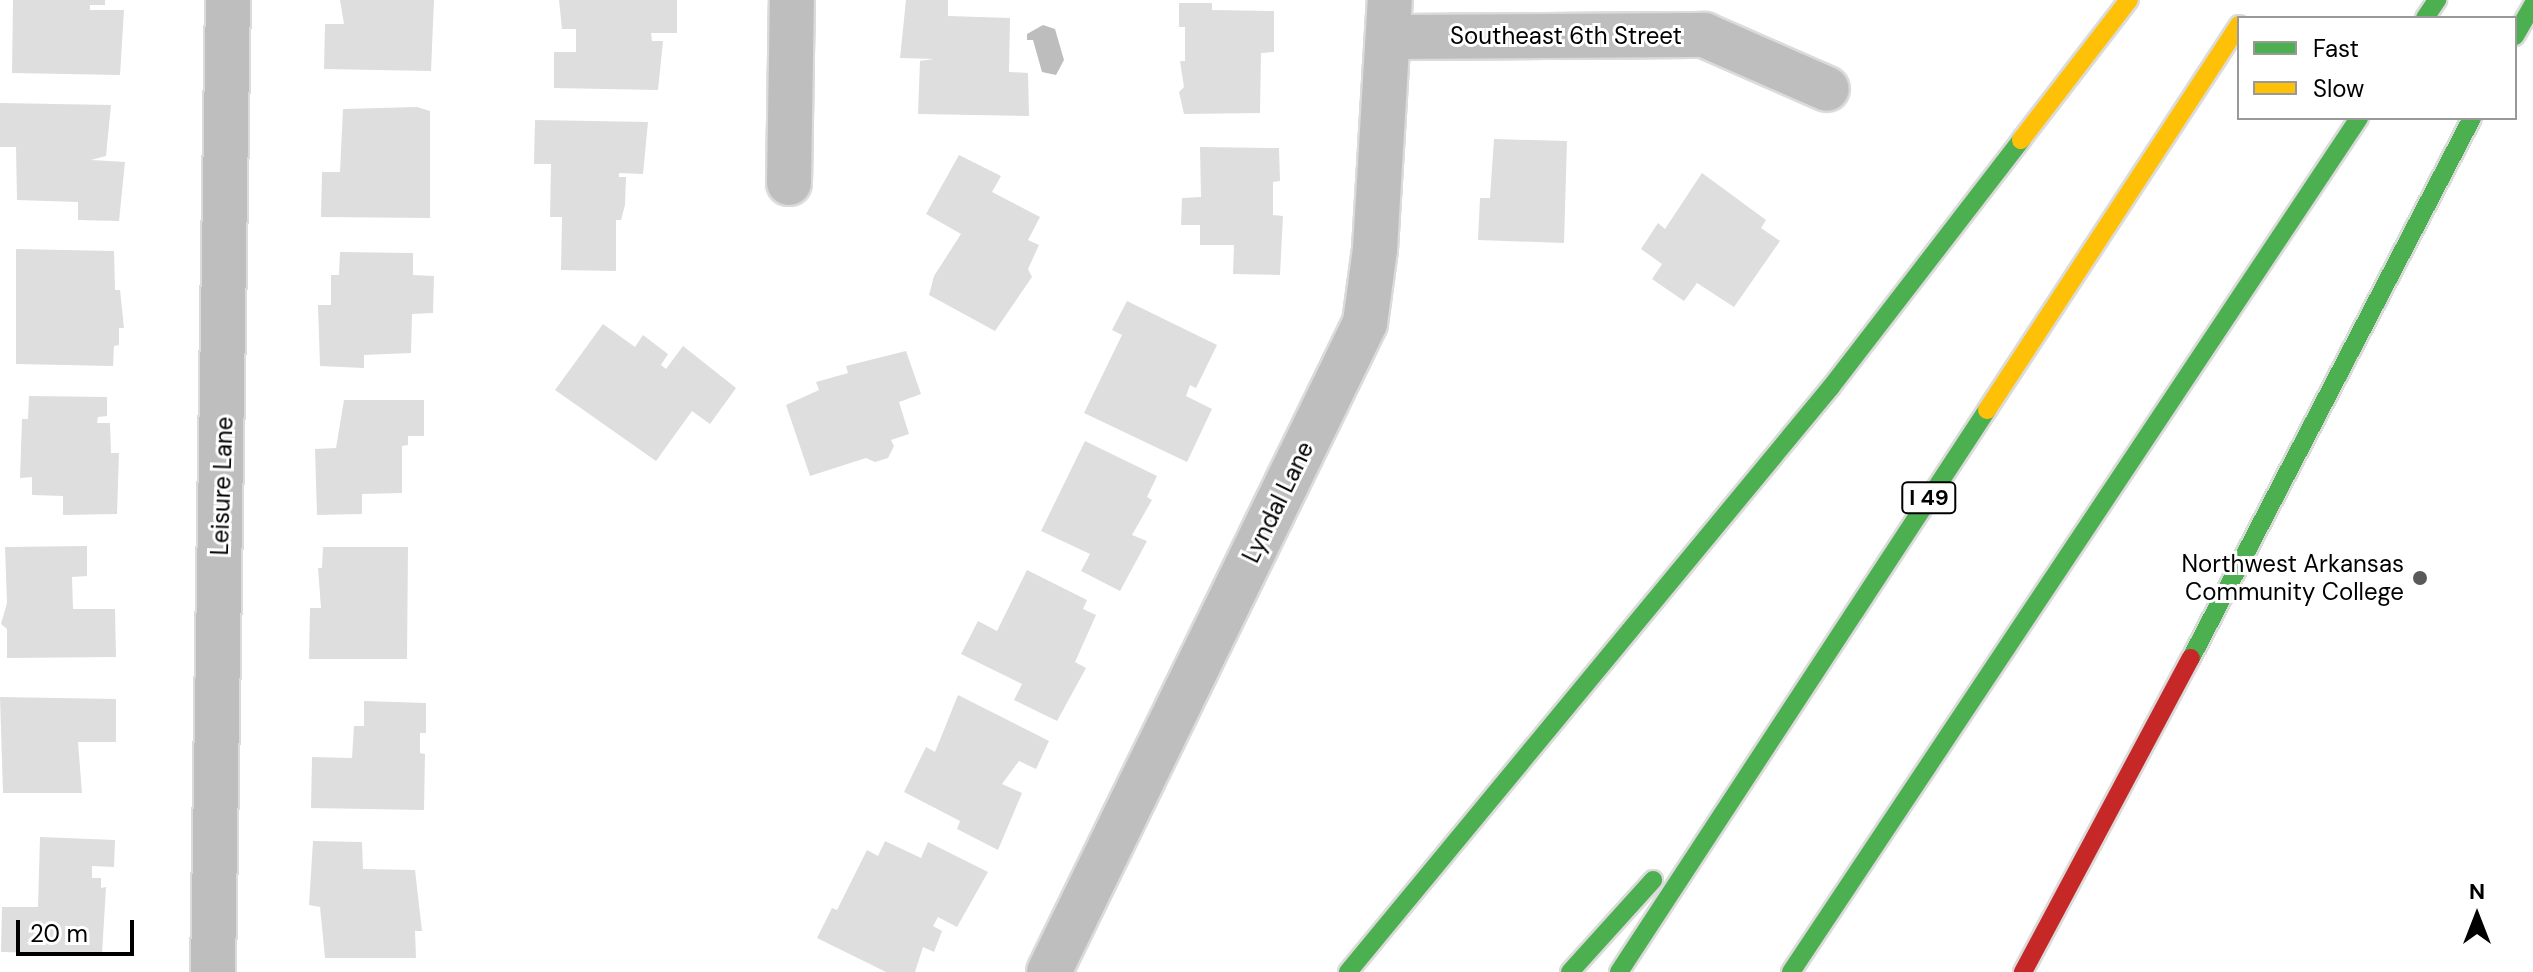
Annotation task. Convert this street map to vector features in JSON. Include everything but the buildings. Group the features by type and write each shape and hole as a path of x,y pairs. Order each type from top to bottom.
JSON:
{"highway":[{"path":"1348,972 1831,387 2129,0"},
{"path":"2517,33 2533,5"},
{"name":"I 49","path":"1619,972 2237,28"},
{"path":"1791,972 2358,120"},
{"path":"2023,972 2284,485 2471,120"},
{"path":"1570,972 1748,774"},
{"path":"1823,959 1869,854"}],"street":[{"name":"Leisure Lane","path":"213,972 228,0"},
{"path":"789,183 792,0"},
{"name":"Southeast 6th Street","path":"1390,19 1704,35 1827,89"},
{"name":"Lyndal Lane","path":"1049,972 1365,323 1375,249 1390,19"}],"shaded area":[{"path":"1043,25 1055,29 1064,60 1056,75 1042,72 1033,40 1027,40 1027,34"}],"traffic: fast":[{"path":"2426,16 2437,0"},
{"path":"2517,33 2533,5"},
{"path":"1791,972 2358,120"},
{"path":"2191,658 2471,120"},
{"path":"1348,972 1831,387 2021,140"},
{"path":"1619,972 1987,410"},
{"path":"1570,972 1653,880"}],"traffic: slow":[{"path":"2021,140 2129,0"},
{"path":"1987,410 2237,28"}],"traffic: jam":[{"path":"2023,972 2191,658"}],"place":[{"name":"Northwest Arkansas Community College","path":"2420,578"}]}
